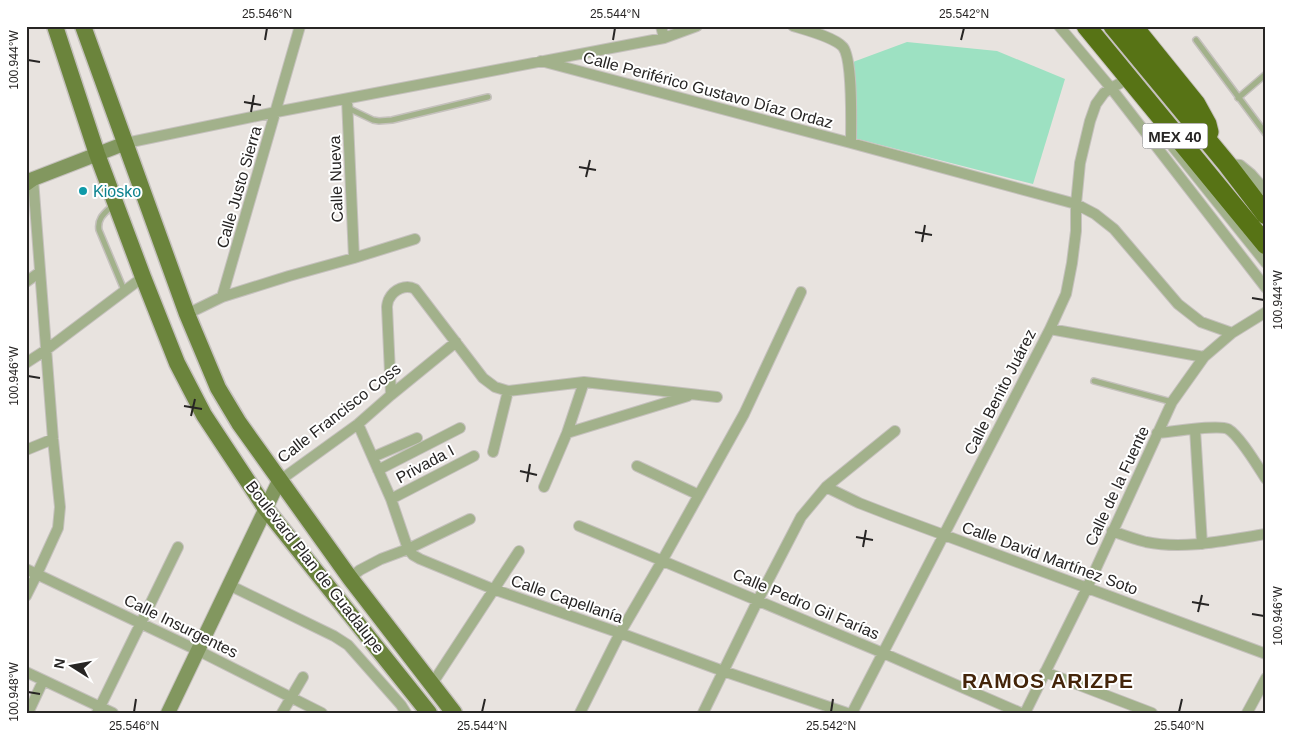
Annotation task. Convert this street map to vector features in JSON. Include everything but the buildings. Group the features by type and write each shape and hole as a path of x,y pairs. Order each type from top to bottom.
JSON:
{"highway":[{"name":"MEX 40","path":"1086,26 1266,244"},
{"name":"MEX 40","path":"1113,26 1227,164 1266,215"},
{"path":"1133,26 1196,104 1207,124 1212,146"}],"main road":[{"name":"Boulevard Plan de Guadalupe","path":"55,26 97,154 143,277 177,362 204,415 266,509 429,713"},
{"name":"Boulevard Plan de Guadalupe","path":"83,26 187,314 218,388 239,423 279,481 350,578 454,713"}],"street":[{"name":"Calle Justo Sierra","path":"222,297 300,26"},
{"path":"661,26 664,38"},
{"path":"541,61 664,38 697,26"},
{"path":"793,26 838,43 844,49 850,72 851,143"},
{"path":"1060,26 1111,88 1266,288"},
{"name":"Calle Periférico Gustavo Díaz Ordaz","path":"126,143 276,112 348,103 541,61 1076,204 1095,214 1114,229 1178,304 1201,322 1232,333"},
{"name":"Calle Benito Juárez","path":"852,713 1050,329 1066,294 1076,231 1076,204 1080,163 1090,121 1096,104 1104,93 1128,79"},
{"path":"1144,98 1173,146 1266,263"},
{"name":"Calle Nueva","path":"348,103 354,258"},
{"path":"26,596 58,528 60,507 40,272 30,182 126,143"},
{"path":"1227,164 1240,165 1266,191"},
{"path":"187,314 222,297 416,239"},
{"path":"26,282 40,272"},
{"path":"26,363 143,277"},
{"path":"391,396 387,307 389,299 394,293 401,288 410,286 415,289 483,378 494,387 508,391 584,382 717,397"},
{"path":"580,713 620,633 744,414 801,292"},
{"name":"Calle de la Fuente","path":"1023,713 1087,588 1172,402 1204,357 1232,333 1266,312"},
{"path":"1050,329 1204,357"},
{"name":"Calle Francisco Coss","path":"168,713 279,481 358,424 456,342"},
{"path":"544,487 567,433 584,382"},
{"path":"493,452 508,391"},
{"path":"567,433 694,394"},
{"path":"358,424 391,499 408,549"},
{"path":"378,470 460,428"},
{"path":"1158,433 1222,428 1230,431 1266,479"},
{"path":"1195,429 1202,544"},
{"path":"703,713 801,517 826,487 895,431"},
{"path":"373,458 418,438"},
{"path":"26,450 53,439"},
{"name":"Privada I","path":"391,499 474,456"},
{"path":"637,466 699,494"},
{"name":"Calle David Martínez Soto","path":"826,487 859,503 1266,654"},
{"path":"350,578 360,570 381,559 408,549 470,519"},
{"name":"Calle Pedro Gil Farías","path":"579,526 883,652 1023,713"},
{"path":"1112,531 1146,542 1168,544 1202,544 1266,534"},
{"path":"98,710 178,548"},
{"name":"Calle Capellanía","path":"408,549 420,559 493,589 847,713"},
{"path":"432,684 519,551"},
{"name":"Calle Insurgentes","path":"26,569 142,623 322,713"},
{"path":"229,585 326,632 348,645 401,704 406,713"},
{"path":"26,672 98,710 113,713"},
{"path":"1045,672 1152,713"},
{"path":"282,713 303,677"},
{"path":"1246,713 1266,678"},
{"path":"28,713 44,681"}],"lane":[{"path":"1196,40 1266,134"},
{"path":"1238,98 1266,74"},
{"path":"348,103 373,120 379,121 392,120 488,97"},
{"path":"115,202 101,216 98,225 125,291"},
{"path":"1094,381 1172,402"}],"green space":[{"path":"907,42 997,51 1065,79 1033,184 850,137 853,62"}],"place":[{"name":"Kiosko","path":"83,191"}],"district":[{"name":"RAMOS ARIZPE","path":"1048,680"}]}
